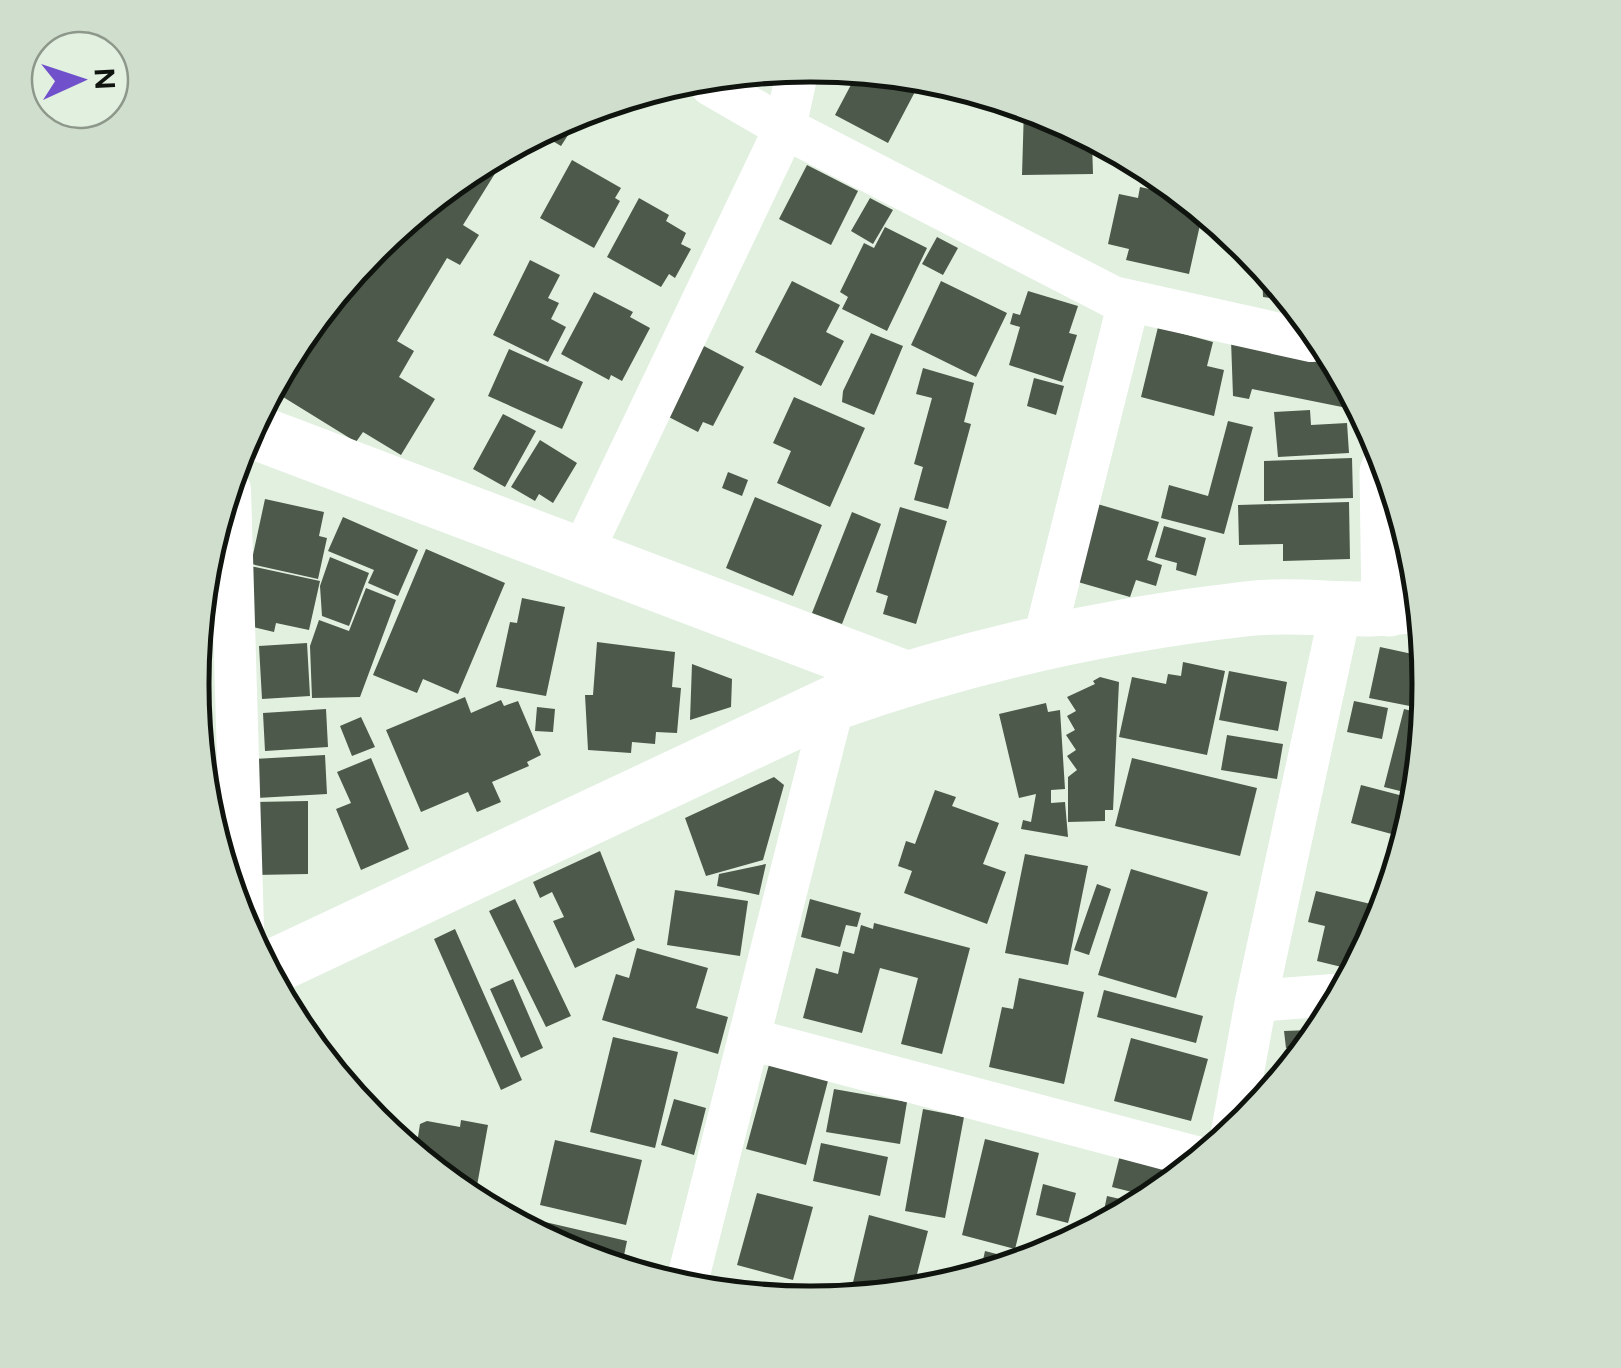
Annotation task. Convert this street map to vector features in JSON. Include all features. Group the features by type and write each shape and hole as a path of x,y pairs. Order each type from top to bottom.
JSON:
{"street":[{"path":"581,555 785,128 795,83"},
{"path":"719,90 785,128 1113,297 1303,339"},
{"path":"1043,643 1128,301"},
{"path":"263,435 905,678"},
{"path":"1236,1109 1256,1001 1381,608 1386,510"},
{"path":"231,522 242,878"},
{"path":"279,964 834,703 905,678 1090,631 1250,608 1381,608"},
{"path":"689,1273 834,703"},
{"path":"1256,1001 1324,997"},
{"path":"750,1039 1185,1154"}],"building":[{"path":"851,84 915,92 888,143 835,115"},
{"path":"1024,121 1092,153 1093,174 1022,175"},
{"path":"569,133 561,146 553,141"},
{"path":"572,160 621,188 615,198 620,201 594,248 540,218"},
{"path":"807,165 858,191 831,245 779,219"},
{"path":"496,172 463,225 479,235 460,265 447,258 397,341 414,351 399,377 435,399 401,455 363,432 356,442 283,397 310,350 358,287 414,232"},
{"path":"1140,187 1153,190 1200,226 1189,274 1126,260 1129,249 1108,244 1119,194 1138,198"},
{"path":"639,198 669,215 666,221 686,233 681,244 691,249 675,278 669,274 661,287 607,257"},
{"path":"870,198 893,210 873,244 851,231"},
{"path":"885,227 927,248 887,331 842,309 848,297 840,292 864,243 874,248"},
{"path":"937,237 958,248 943,275 922,264"},
{"path":"530,260 560,275 548,298 559,303 551,319 566,327 548,362 493,335"},
{"path":"792,281 840,305 826,332 844,341 821,386 755,352"},
{"path":"941,281 1007,313 976,377 911,345"},
{"path":"1028,291 1078,306 1069,333 1077,335 1062,382 1009,365 1020,327 1010,324 1013,313 1020,315"},
{"path":"594,292 633,312 630,317 650,328 622,381 611,375 609,380 561,354"},
{"path":"1158,327 1213,342 1207,366 1224,370 1214,416 1141,397"},
{"path":"871,333 903,346 874,415 842,402 843,391"},
{"path":"1231,340 1319,363 1344,407 1252,389 1249,399 1233,396"},
{"path":"702,345 744,367 713,426 703,422 698,432 661,413"},
{"path":"509,349 583,382 562,429 488,396"},
{"path":"923,368 974,383 964,422 971,424 948,509 914,500 923,467 914,464 932,398 916,394"},
{"path":"1034,378 1064,386 1056,415 1027,406"},
{"path":"794,397 865,428 830,507 777,483 791,451 773,443"},
{"path":"1310,410 1311,425 1347,423 1349,453 1278,457 1274,412"},
{"path":"503,414 536,431 505,487 473,469"},
{"path":"1228,421 1253,427 1224,534 1161,518 1169,485 1208,496"},
{"path":"540,440 577,463 553,503 539,494 535,501 511,487"},
{"path":"1352,458 1353,498 1264,501 1264,461"},
{"path":"728,472 748,480 742,496 722,488"},
{"path":"755,497 822,525 793,596 726,568"},
{"path":"265,499 324,512 319,536 327,538 318,579 251,564"},
{"path":"1349,502 1350,559 1283,561 1283,544 1239,545 1238,505"},
{"path":"1094,503 1159,522 1147,560 1162,565 1156,586 1136,580 1130,597 1071,580"},
{"path":"900,507 947,521 916,624 883,614 888,596 876,592"},
{"path":"852,512 881,524 842,624 812,613"},
{"path":"343,517 418,550 398,596 368,583 374,570 328,551"},
{"path":"1164,526 1206,538 1196,576 1176,570 1177,563 1155,557"},
{"path":"426,549 505,583 458,694 423,679 417,693 373,675"},
{"path":"330,557 369,573 349,626 322,616 320,586"},
{"path":"246,565 320,581 309,630 276,623 274,632 245,625"},
{"path":"366,588 396,600 360,697 312,698 310,646 319,620 349,631"},
{"path":"522,598 565,607 546,696 496,687 510,622 517,623"},
{"path":"597,642 675,652 672,687 681,688 677,733 656,732 655,744 632,742 631,753 588,750 585,695 593,695"},
{"path":"307,643 310,696 262,699 259,646"},
{"path":"1380,647 1411,654 1411,706 1369,698"},
{"path":"1183,662 1225,671 1207,755 1119,737 1132,677 1166,684 1168,674 1181,676"},
{"path":"692,664 732,679 731,707 690,720"},
{"path":"1229,671 1287,682 1278,731 1219,720"},
{"path":"1100,677 1119,682 1113,810 1105,810 1105,821 1068,822 1068,777 1077,770 1067,756 1076,750 1066,735 1075,730 1067,716 1076,711 1067,697 1095,684 1093,681"},
{"path":"465,697 471,713 501,700 504,706 518,701 541,755 527,762 529,766 492,782 501,802 477,812 468,792 421,812 386,730"},
{"path":"1354,701 1388,708 1382,739 1347,732"},
{"path":"1046,703 1048,712 1060,710 1065,789 1051,790 1051,803 1065,802 1068,837 1021,829 1023,820 1031,822 1036,794 1019,798 999,714"},
{"path":"537,707 555,709 553,732 535,731"},
{"path":"326,709 328,747 265,751 263,713"},
{"path":"1404,709 1411,711 1402,791 1384,787"},
{"path":"361,717 375,747 352,756 340,726"},
{"path":"1227,735 1283,744 1277,779 1221,770"},
{"path":"325,755 327,794 257,798 254,759"},
{"path":"371,758 409,849 361,870 336,809 351,803 337,772"},
{"path":"1132,758 1257,788 1240,856 1115,826"},
{"path":"774,777 784,785 763,860 706,876 685,818"},
{"path":"1361,785 1401,795 1393,834 1351,823"},
{"path":"935,790 956,797 952,806 999,823 983,864 1006,872 987,924 904,893 912,871 898,866 906,841 915,844"},
{"path":"308,801 308,874 255,875 255,802"},
{"path":"600,851 635,940 575,968 553,921 564,917 552,892 540,898 533,882"},
{"path":"1025,854 1088,866 1068,965 1005,953"},
{"path":"766,864 759,895 717,886 719,874"},
{"path":"1131,869 1208,892 1176,998 1098,975"},
{"path":"1097,884 1111,889 1089,955 1074,950"},
{"path":"675,890 748,901 740,956 667,945"},
{"path":"1316,891 1370,904 1341,967 1317,961 1325,926 1308,922"},
{"path":"515,899 571,1016 546,1027 489,911"},
{"path":"810,899 861,913 857,927 846,925 840,947 801,937"},
{"path":"874,923 970,948 942,1054 901,1044 918,978 880,968 862,1033 803,1018 816,968 838,974 843,951 854,954 861,925 873,929"},
{"path":"455,929 522,1080 501,1090 434,939"},
{"path":"637,948 708,968 696,1008 728,1017 718,1054 602,1020 616,974 629,978"},
{"path":"1019,978 1084,992 1064,1084 989,1067 1002,1007 1013,1009"},
{"path":"513,979 543,1048 521,1058 490,989"},
{"path":"1104,990 1203,1016 1196,1043 1097,1017"},
{"path":"1302,1030 1286,1048 1284,1031"},
{"path":"613,1037 678,1052 655,1148 590,1132"},
{"path":"1131,1038 1208,1059 1191,1121 1114,1101"},
{"path":"770,1061 829,1077 806,1165 746,1149"},
{"path":"834,1089 907,1102 900,1144 826,1132"},
{"path":"674,1099 706,1108 694,1155 661,1145"},
{"path":"923,1109 964,1117 945,1218 905,1211"},
{"path":"461,1120 488,1125 477,1185 418,1139 420,1124 427,1121 460,1127"},
{"path":"985,1139 1039,1153 1015,1249 962,1235"},
{"path":"555,1140 642,1160 626,1225 540,1205"},
{"path":"821,1143 888,1157 880,1196 813,1181"},
{"path":"1121,1151 1166,1169 1132,1192 1112,1187"},
{"path":"1043,1184 1076,1193 1068,1223 1036,1215"},
{"path":"757,1193 813,1207 793,1280 737,1265"},
{"path":"1107,1196 1121,1199 1111,1205 1104,1208"},
{"path":"869,1215 928,1231 917,1276 853,1284"},
{"path":"545,1223 627,1241 624,1256 580,1240"},
{"path":"985,1251 1001,1255 983,1260"}]}
